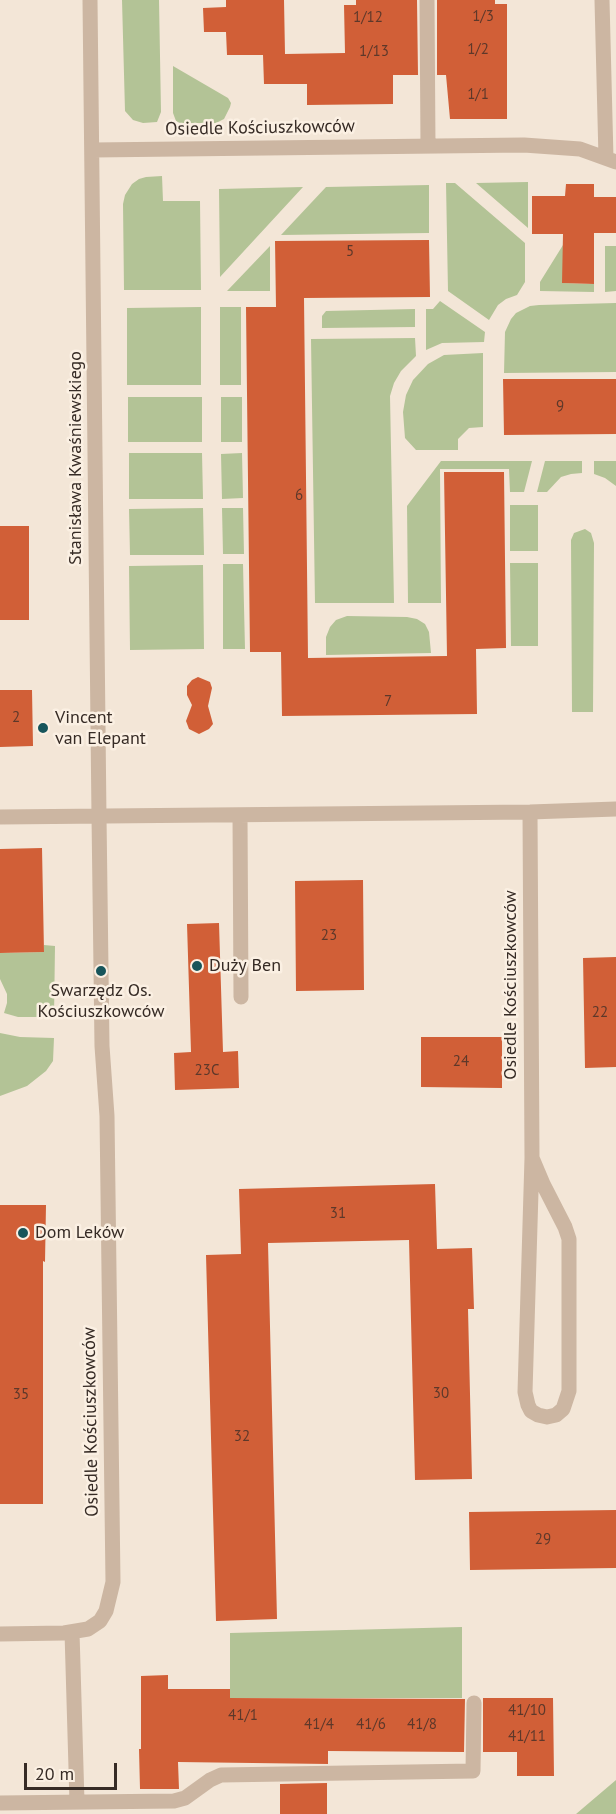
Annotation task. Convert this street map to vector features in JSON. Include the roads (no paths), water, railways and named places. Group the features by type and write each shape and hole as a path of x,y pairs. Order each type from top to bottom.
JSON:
{"street":[{"name":"Stanisława Kwaśniewskiego","path":"90,0 102,1046 107,1116"},
{"path":"427,0 429,145"},
{"name":"Osiedle Kościuszkowców","path":"93,150 524,145 589,151 611,160 602,0"},
{"path":"0,818 616,809"},
{"name":"Osiedle Kościuszkowców","path":"530,812 532,1158 525,1392 531,1411 547,1417 556,1415 563,1409 568,1399 569,1239 566,1227 532,1158"},
{"path":"240,815 241,998"},
{"name":"Osiedle Kościuszkowców","path":"0,1634 72,1632 88,1629 100,1621 109,1605 113,1582 107,1116"},
{"path":"72,1632 77,1802"},
{"path":"0,1803 178,1800 221,1775 473,1771 474,1703"}],"place":[{"name":"Vincent van Elepant","path":"43,728"},
{"name":"Duży Ben","path":"197,966"},
{"name":"Swarzędz Os. Kościuszkowców","path":"101,971"},
{"name":"Dom Leków","path":"23,1233"}]}
